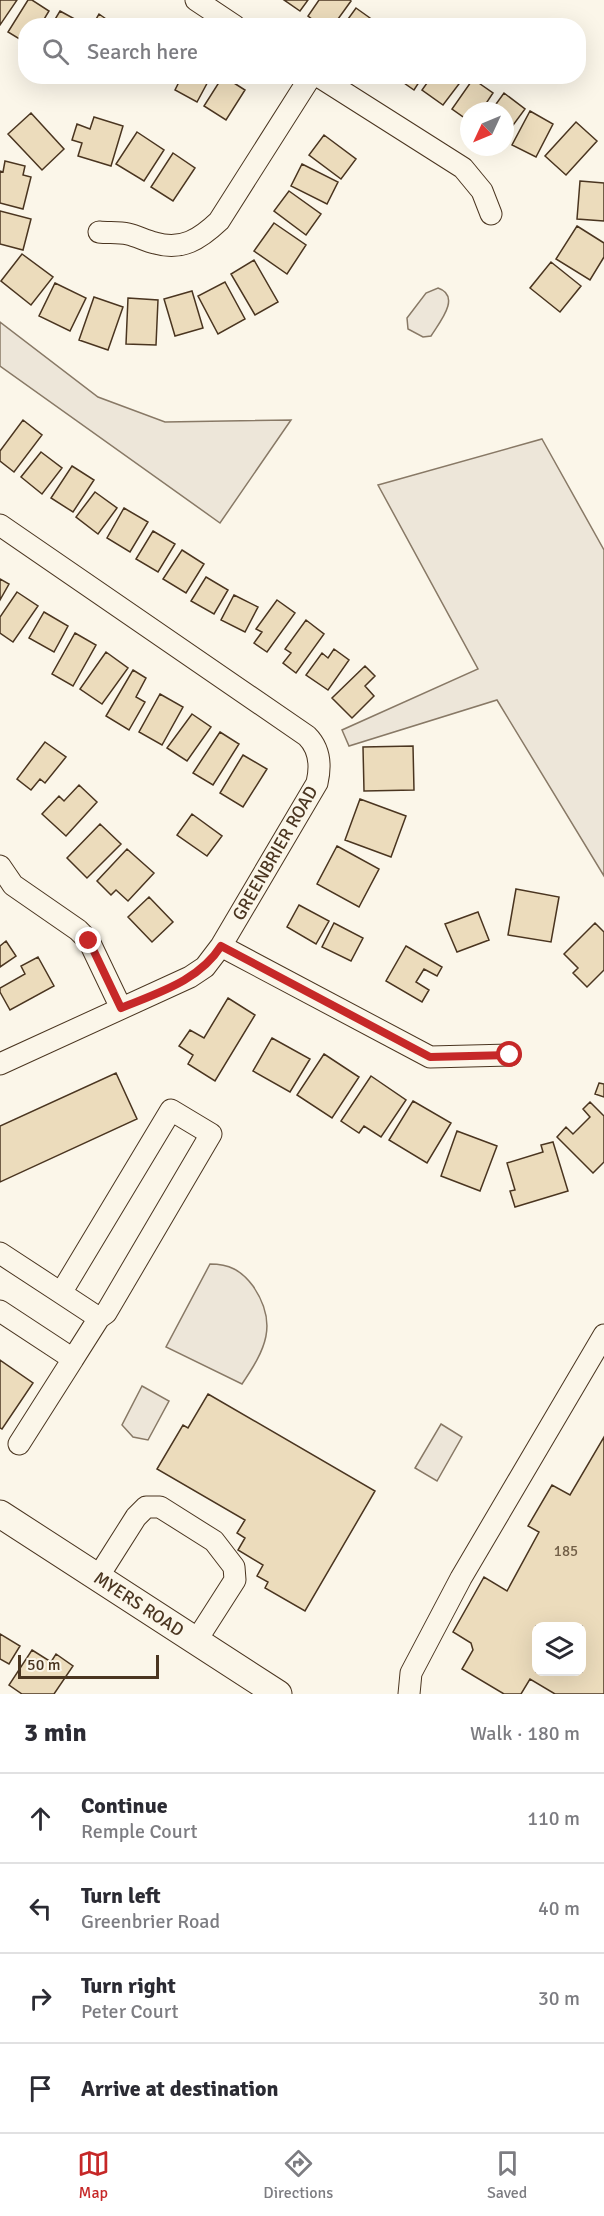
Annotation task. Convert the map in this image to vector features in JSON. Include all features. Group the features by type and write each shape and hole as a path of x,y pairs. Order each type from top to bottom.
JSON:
{"main road":[{"name":"MYERS ROAD","path":"0,1514 278,1694"}],"street":[{"path":"196,0 224,18"},
{"path":"99,232 128,234 156,244 173,247 204,236 219,221 306,84"},
{"path":"331,84 463,168 482,191 491,214"},
{"name":"GREENBRIER ROAD","path":"0,525 307,736 314,743 320,773 317,783 221,946 205,967 190,977 0,1064"},
{"path":"0,866 13,885 78,930 89,941 121,1008"},
{"path":"221,946 430,1057 510,1055"},
{"path":"20,1444 99,1318 106,1313 211,1134 171,1110 61,1293"},
{"path":"0,1253 99,1318"},
{"path":"0,1311 73,1359"},
{"path":"409,1694 411,1673 461,1578 604,1335"},
{"path":"98,1577 136,1517 146,1507 160,1507 214,1541 234,1567 235,1580 196,1641"}],"shaded area":[{"path":"438,288 448,297 446,310 431,336 423,337 408,329 407,318 426,293"},
{"path":"0,322 98,397 165,422 291,420 220,523 0,366"},
{"path":"542,439 604,550 604,876 497,700 349,746 342,730 478,669 378,485"},
{"path":"210,1264 229,1267 244,1276 261,1300 265,1313 266,1337 257,1360 242,1384 166,1347"},
{"path":"142,1386 169,1401 148,1440 133,1437 122,1425"},
{"path":"441,1424 462,1437 437,1481 415,1468"}],"building":[{"path":"0,0 17,0 0,25"},
{"path":"28,0 32,0 49,11 45,18 18,18 18,38 8,32"},
{"path":"284,0 308,0 300,11"},
{"path":"319,0 351,1 339,18 311,18 308,16"},
{"path":"356,8 370,18 349,18"},
{"path":"60,11 73,18 56,18"},
{"path":"178,84 207,84 197,102 175,90"},
{"path":"218,84 236,84 245,90 226,120 204,106"},
{"path":"405,84 418,84 414,90"},
{"path":"426,84 459,84 443,105 422,90"},
{"path":"470,84 480,84 493,93 487,102 460,102 460,115 452,109"},
{"path":"504,93 525,109 514,124 514,102 498,102"},
{"path":"530,111 553,124 536,157 514,146 514,141"},
{"path":"31,113 64,149 42,170 8,134"},
{"path":"94,117 123,126 111,166 78,156 82,143 72,140 77,124 90,129"},
{"path":"576,122 597,141 566,175 545,156"},
{"path":"137,132 164,150 144,181 116,164"},
{"path":"324,135 356,159 341,179 309,155"},
{"path":"173,153 195,168 173,201 151,187"},
{"path":"5,161 25,166 23,175 31,177 23,209 0,203 0,171 3,172"},
{"path":"302,164 338,182 327,204 291,186"},
{"path":"580,181 604,183 604,221 577,219"},
{"path":"289,191 321,214 306,235 274,211"},
{"path":"0,211 31,219 23,250 0,244"},
{"path":"274,223 306,245 287,274 254,251"},
{"path":"577,226 604,243 604,257 590,280 556,259"},
{"path":"22,254 53,277 31,305 1,281"},
{"path":"254,260 278,302 255,315 231,274"},
{"path":"551,262 581,286 560,312 530,288"},
{"path":"225,282 245,319 218,334 198,296"},
{"path":"55,283 86,298 70,331 39,316"},
{"path":"192,291 203,328 175,336 164,299"},
{"path":"94,297 123,307 108,350 79,340"},
{"path":"128,298 158,300 156,345 126,344"},
{"path":"23,420 42,435 14,472 0,461 0,451"},
{"path":"41,452 62,468 42,494 21,477"},
{"path":"72,466 94,480 73,512 51,498"},
{"path":"95,492 117,508 98,534 76,517"},
{"path":"124,508 148,522 130,552 107,538"},
{"path":"153,531 175,544 158,572 136,559"},
{"path":"182,550 204,564 186,593 163,579"},
{"path":"206,577 228,590 214,614 191,601"},
{"path":"0,579 9,584 0,600"},
{"path":"17,592 38,606 13,642 0,633 0,617"},
{"path":"234,595 258,607 245,632 221,620"},
{"path":"277,600 295,613 267,652 254,643 262,632 256,629"},
{"path":"44,612 68,626 54,652 29,638"},
{"path":"306,620 324,634 296,673 283,663 291,653 285,649"},
{"path":"75,633 96,645 73,686 52,674"},
{"path":"334,649 349,660 328,690 306,675 322,653 328,658"},
{"path":"106,652 128,668 102,704 80,689"},
{"path":"365,666 375,676 365,686 374,696 352,718 332,698"},
{"path":"133,670 146,678 136,697 145,702 129,730 106,716"},
{"path":"160,694 183,707 162,745 139,732"},
{"path":"192,714 211,727 187,761 167,748"},
{"path":"220,732 239,744 213,785 193,773"},
{"path":"45,742 66,757 45,783 40,779 31,790 17,779"},
{"path":"413,746 414,790 364,791 363,747"},
{"path":"243,755 267,769 243,807 220,793"},
{"path":"79,785 97,802 66,836 42,814 59,796 64,801"},
{"path":"360,799 406,816 391,857 345,840"},
{"path":"192,814 222,836 207,856 177,835"},
{"path":"100,824 121,844 87,878 67,858"},
{"path":"337,846 379,869 359,907 317,884"},
{"path":"127,849 154,873 128,901 116,890 111,895 97,881"},
{"path":"516,889 559,897 551,942 508,935"},
{"path":"149,897 173,922 152,942 128,917"},
{"path":"299,905 329,921 316,944 287,927"},
{"path":"478,912 489,940 457,952 445,924"},
{"path":"334,923 363,938 351,961 322,947"},
{"path":"595,923 604,932 604,970 587,987 573,973 578,968 564,954"},
{"path":"6,941 16,956 0,967 0,946"},
{"path":"406,946 442,967 437,976 424,969 416,982 429,990 422,1002 386,981"},
{"path":"38,957 54,986 10,1010 0,988 25,974 21,966"},
{"path":"228,998 255,1015 215,1081 188,1064 193,1055 179,1046 190,1030 204,1038"},
{"path":"272,1038 310,1059 290,1092 253,1071"},
{"path":"324,1054 359,1077 332,1118 297,1095"},
{"path":"116,1073 137,1119 0,1182 0,1126"},
{"path":"371,1076 406,1100 381,1137 364,1126 359,1133 341,1121"},
{"path":"599,1083 604,1084 604,1097 595,1094"},
{"path":"413,1101 451,1123 427,1163 389,1140"},
{"path":"590,1102 604,1116 604,1162 593,1173 557,1137 566,1127 573,1134 590,1117 583,1109"},
{"path":"457,1131 497,1146 480,1191 441,1176"},
{"path":"553,1142 568,1191 515,1207 510,1191 515,1190 507,1163 543,1152 541,1145"},
{"path":"0,1360 33,1383 2,1429 0,1428"},
{"path":"208,1394 375,1491 305,1611 265,1588 268,1582 257,1576 263,1565 238,1550 245,1538 237,1533 245,1520 157,1469 183,1425 188,1428"},
{"path":"604,1437 604,1694 555,1694 530,1679 521,1694 504,1694 462,1669 473,1650 471,1643 453,1632 484,1577 507,1591 539,1532 528,1526 552,1485 570,1495"},
{"path":"0,1634 20,1646 9,1664 0,1659"},
{"path":"32,1650 51,1662 56,1654 73,1666 54,1694 22,1694 9,1685"}],"route":[{"path":"89,941 121,1008 190,977 205,967 221,946 430,1057 510,1055"}]}
